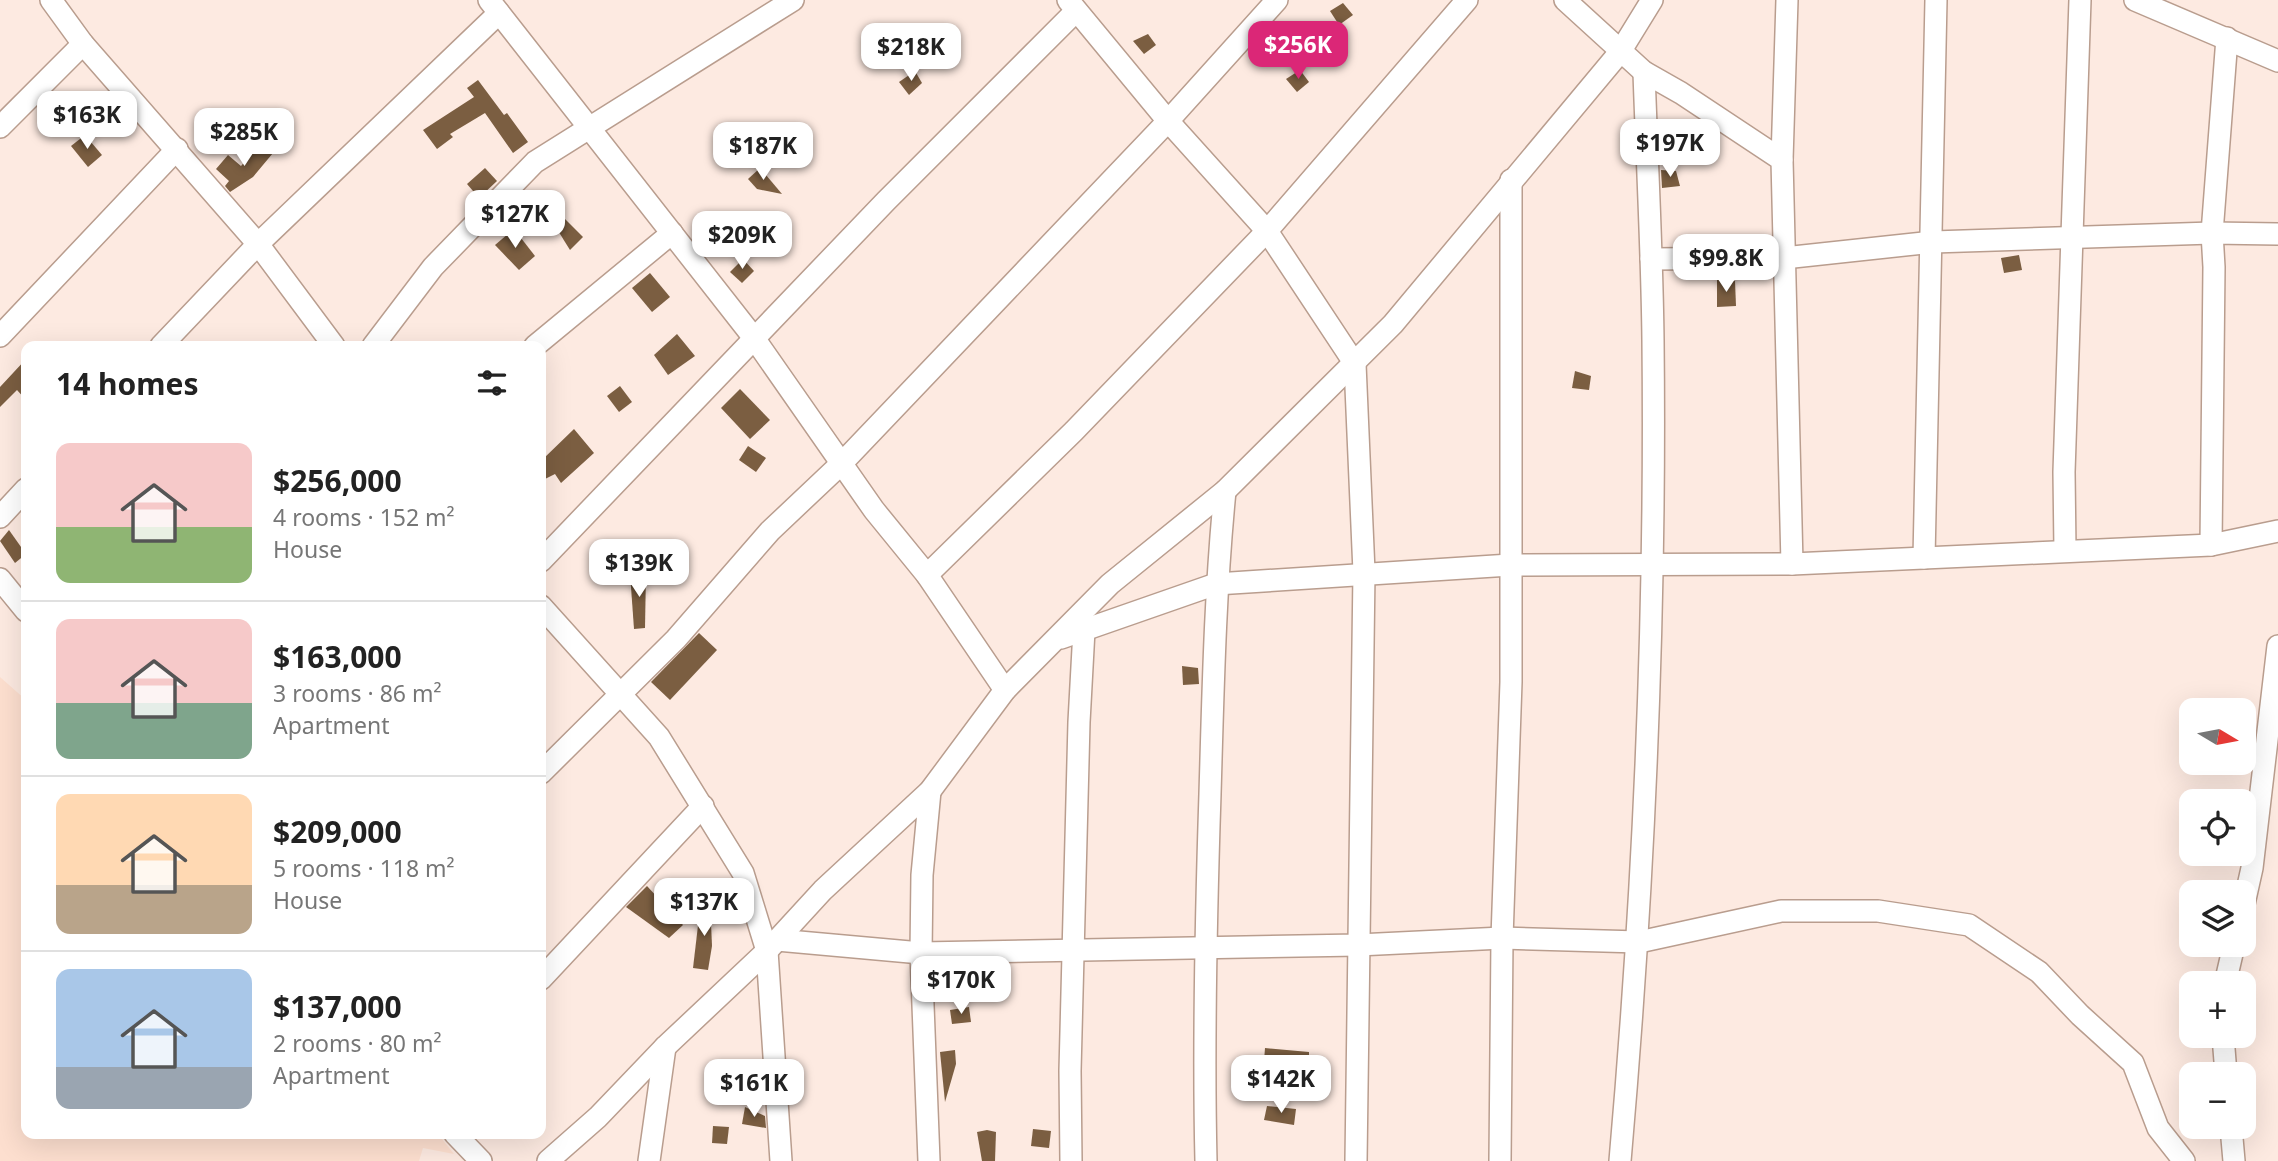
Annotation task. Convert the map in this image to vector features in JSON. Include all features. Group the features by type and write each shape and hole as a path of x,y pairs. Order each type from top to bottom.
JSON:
{"street":[{"path":"51,0 83,44 258,244 330,341"},
{"path":"377,341 433,267 535,162 793,0"},
{"path":"546,769 676,639 769,531 842,463 1168,121 1277,0"},
{"path":"927,575 1074,431 1266,231 1467,0"},
{"path":"1564,0 1644,72 1681,93 1782,160"},
{"path":"548,1161 598,1117 665,1047 772,945 823,890 930,791 1004,690 1110,583 1224,491 1394,324 1620,52 1652,0"},
{"path":"1787,0 1782,160 1792,564"},
{"path":"1924,558 1933,242 1936,0"},
{"path":"2065,551 2080,0"},
{"path":"2135,0 2278,61"},
{"path":"546,556 1072,5 1168,121 1266,231 1355,364 1364,572 1356,1161"},
{"path":"165,341 494,6 754,338 842,463 927,575 1004,690"},
{"path":"2211,545 2214,267 2211,233 2227,38"},
{"path":"0,127 83,44"},
{"path":"1620,1161 1639,942 1651,567 1650,260 1644,72"},
{"path":"0,336 177,149"},
{"path":"1500,1161 1502,937 1511,682 1511,180"},
{"path":"542,341 672,233"},
{"path":"1650,260 1784,258 1933,242 2211,233 2278,234"},
{"path":"1206,1161 1206,946 1216,584 1224,491"},
{"path":"0,517 21,494"},
{"path":"1056,640 1216,584 1364,572 1510,565 1651,567 1792,564 2211,545 2278,531"},
{"path":"0,579 21,605"},
{"path":"546,611 659,737 743,873 772,945 781,1161"},
{"path":"1071,1161 1070,1071 1084,630"},
{"path":"2249,880 2278,646"},
{"path":"929,1161 921,953 922,876 930,791"},
{"path":"546,974 704,806"},
{"path":"772,945 921,953 1357,945 1502,937 1639,942 1781,911 1878,911 1969,925 2039,972 2080,1015 2133,1063 2158,1128 2184,1161"},
{"path":"649,1161 665,1047"},
{"path":"460,1139 481,1161"},
{"path":"2232,1139 2234,1161"}],"shaded area":[{"path":"0,677 21,696 21,1139 442,1139 454,1154 423,1148 419,1161 0,1161"}],"building":[{"path":"1343,3 1353,15 1339,25 1330,11"},
{"path":"1148,34 1156,45 1144,54 1133,41"},
{"path":"1300,70 1309,82 1297,92 1286,79"},
{"path":"915,71 922,83 909,95 899,82"},
{"path":"478,80 528,142 513,153 485,113 450,134 453,137 437,149 423,130 474,97 467,88"},
{"path":"69,97 79,108 61,125 51,114"},
{"path":"85,135 102,155 88,167 71,146"},
{"path":"261,143 273,153 253,177 230,192 225,186 229,181 216,169 228,155 241,166"},
{"path":"485,168 497,181 479,198 467,184"},
{"path":"760,168 782,194 757,189 748,179"},
{"path":"1661,170 1676,171 1680,186 1662,188"},
{"path":"547,201 583,237 570,250 542,205"},
{"path":"514,229 535,256 519,270 495,245"},
{"path":"2019,255 2022,270 2004,273 2001,258"},
{"path":"743,259 754,271 742,283 730,272"},
{"path":"650,273 670,297 652,312 632,288"},
{"path":"1717,280 1735,281 1736,306 1717,307"},
{"path":"677,334 695,356 668,375 654,355"},
{"path":"21,364 21,394 17,390 0,407 0,387"},
{"path":"1575,371 1591,376 1589,390 1572,388"},
{"path":"620,386 632,402 619,412 607,396"},
{"path":"740,389 770,420 750,439 721,408"},
{"path":"574,429 594,453 561,483 555,474 546,478 546,456"},
{"path":"748,446 766,458 756,472 739,460"},
{"path":"9,530 21,547 21,558 15,563 0,541"},
{"path":"646,572 645,628 634,629 630,573"},
{"path":"699,633 717,650 670,700 651,682"},
{"path":"1182,666 1198,668 1199,684 1183,685"},
{"path":"647,886 683,925 669,938 626,907"},
{"path":"701,900 710,900 712,946 708,970 693,968"},
{"path":"969,1007 971,1022 952,1024 950,1010"},
{"path":"1265,1048 1309,1052 1309,1056 1279,1062 1276,1101 1261,1100"},
{"path":"955,1050 956,1064 945,1102 940,1052"},
{"path":"727,1060 744,1061 743,1076 726,1075"},
{"path":"1267,1106 1296,1109 1294,1125 1264,1120"},
{"path":"745,1107 765,1116 766,1128 742,1124"},
{"path":"713,1126 729,1127 727,1144 712,1143"},
{"path":"1033,1129 1051,1131 1049,1148 1031,1146"},
{"path":"977,1132 996,1132 995,1161 982,1161"}]}
